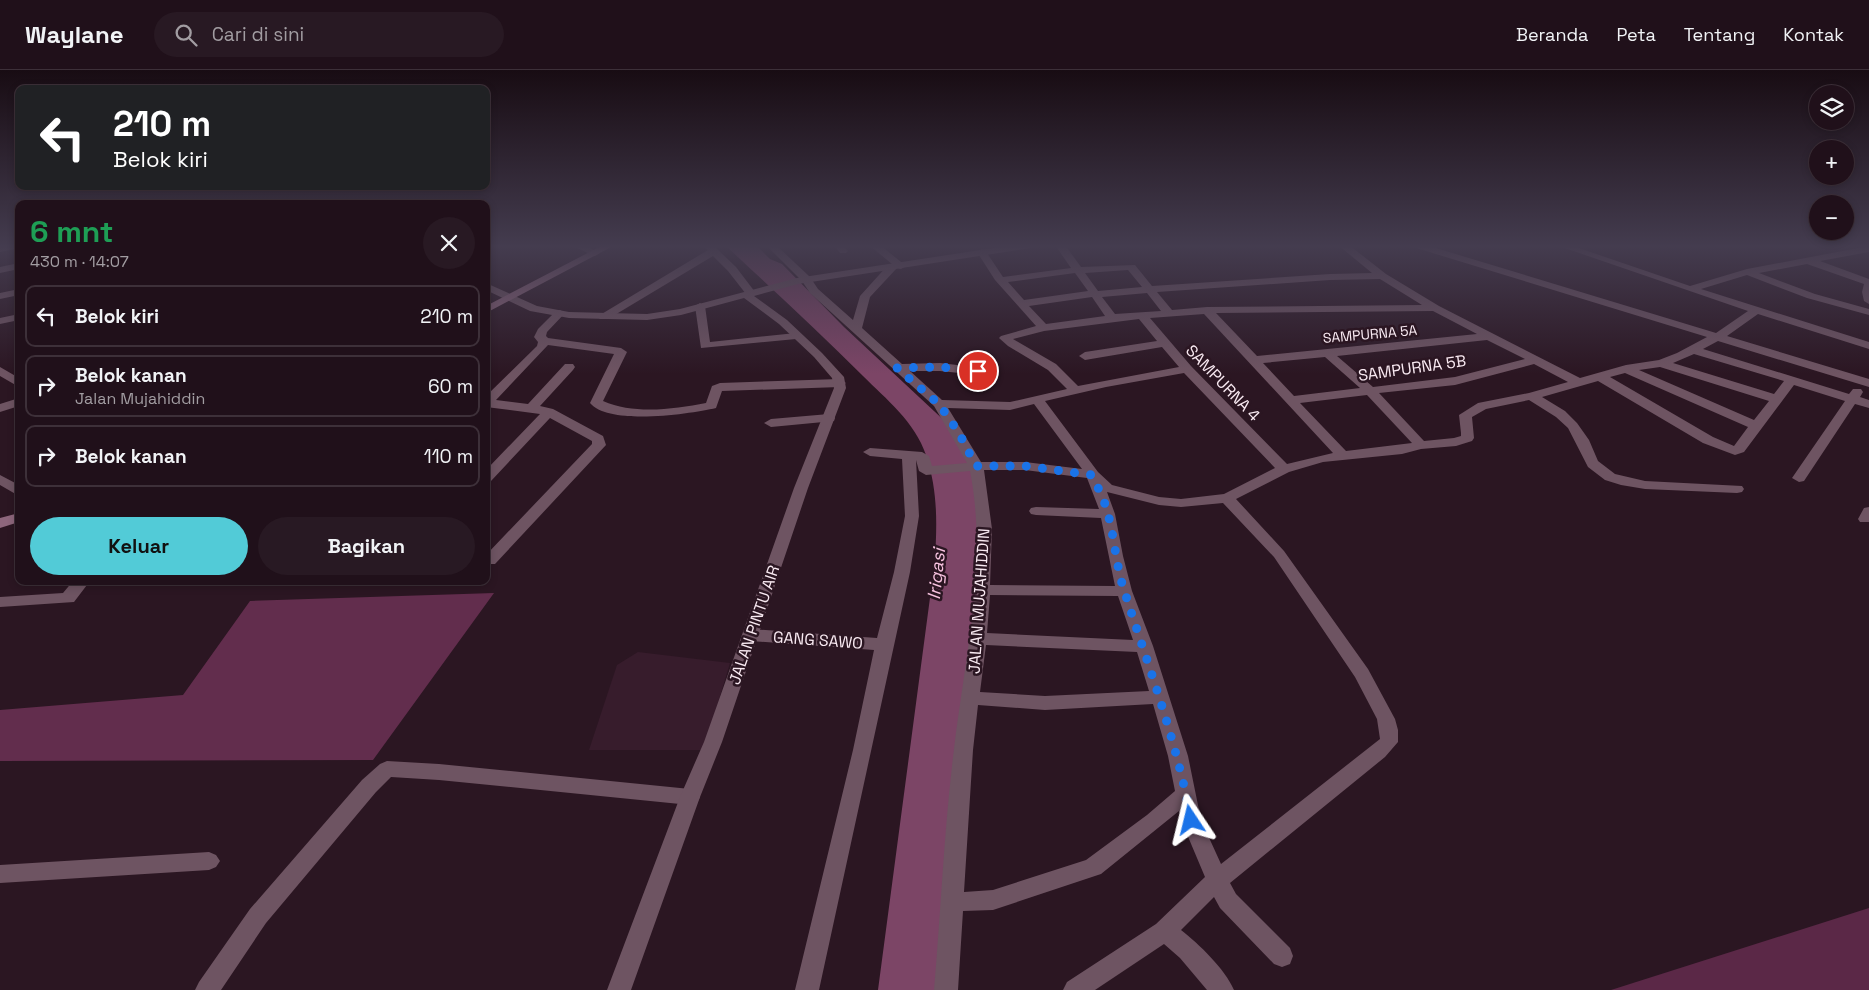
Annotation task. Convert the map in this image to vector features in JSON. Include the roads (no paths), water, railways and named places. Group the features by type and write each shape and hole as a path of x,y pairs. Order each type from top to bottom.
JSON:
{"main road":[{"path":"490,308 528,288"},
{"path":"0,523 15,518"}],"street":[{"path":"490,288 534,309 604,317 647,317 700,306 767,288"},
{"path":"604,317 649,288"},
{"path":"560,313 542,331 540,337 544,341 621,352 622,354 606,385 596,398 596,403 618,410 670,412 708,406 712,404 716,389 720,387 840,383 838,378 818,355 747,288"},
{"name":"JALAN MUJAHIDDIN","path":"810,288 939,404 959,433 984,506 985,529 982,590 978,639 962,756 946,990"},
{"path":"856,330 865,296 873,288"},
{"path":"1008,288 1043,328"},
{"path":"1091,288 1112,318"},
{"path":"1021,304 1072,296 1177,288"},
{"path":"1402,288 1435,308 1578,382"},
{"path":"1557,288 1718,337 1867,379 1852,398 1799,478"},
{"path":"1687,288 1869,346"},
{"path":"1788,288 1869,312"},
{"path":"1868,288 1869,301"},
{"path":"1151,290 1170,314"},
{"path":"0,296 15,293"},
{"path":"700,306 705,346 796,336"},
{"path":"1076,391 1052,367 1006,340 1014,335 1043,328 1112,318 1207,310 1435,308"},
{"path":"1207,310 1342,455"},
{"path":"1038,400 1092,475 1107,488 1159,501 1181,503 1227,498 1284,469 1342,455 1402,450 1421,445 1462,440 1467,438 1468,433 1465,415 1482,406 1531,396 1626,369 1661,363 1695,350 1718,337 1755,311"},
{"name":"SAMPURNA 4","path":"1142,316 1187,369 1284,469"},
{"path":"0,321 15,318"},
{"name":"SAMPURNA 5A","path":"1254,360 1437,343 1488,336"},
{"path":"490,399 542,347 544,341"},
{"path":"1085,356 1164,343"},
{"path":"1695,350 1869,404"},
{"path":"1327,353 1369,390 1421,445"},
{"name":"SAMPURNA 5B","path":"1290,400 1455,381 1536,360"},
{"path":"1661,363 1777,399"},
{"path":"531,408 569,367"},
{"path":"897,368 940,367 978,371"},
{"path":"939,404 1010,406 1187,369"},
{"path":"1626,369 1756,426"},
{"path":"0,371 15,381"},
{"path":"1600,377 1731,451 1739,449 1791,380"},
{"name":"JALAN PINTU AIR","path":"619,990 690,797 713,742 801,488 838,395 840,383"},
{"path":"1531,396 1556,411 1572,424 1583,441 1593,464 1603,474 1615,480 1647,486 1737,489"},
{"path":"0,408 15,403"},
{"path":"490,403 548,412 598,438 599,445 490,560"},
{"path":"490,474 538,425 548,412"},
{"path":"770,424 829,418"},
{"path":"870,452 922,456 926,471 970,467 1025,466 1092,475"},
{"path":"807,990 902,572 912,516 909,454"},
{"path":"1092,475 1108,514 1115,556 1124,591 1144,646 1178,756 1191,820 1216,880 1228,901 1282,956"},
{"path":"0,479 15,489"},
{"path":"1082,988 1164,931 1216,880 1389,742 1386,719 1378,702 1336,635 1279,554 1227,498"},
{"path":"1036,511 1108,514"},
{"path":"0,602 68,598 79,585"},
{"path":"982,590 1124,591"},
{"name":"GANG SAWO","path":"751,635 884,645"},
{"path":"978,639 1144,646"},
{"path":"970,698 1045,703 1159,697"},
{"path":"207,990 258,916 369,786 387,769 449,773 690,797"},
{"path":"951,902 993,900 1093,866 1154,822 1186,793"},
{"path":"0,874 209,861"},
{"path":"1164,931 1174,937 1194,957 1222,990"}],"water":[{"name":"Irigasi","path":"771,288 806,288 844,327 949,425 969,460 980,515 946,990 878,990 935,560 936,507 933,481 926,455 915,432 890,402"}]}
